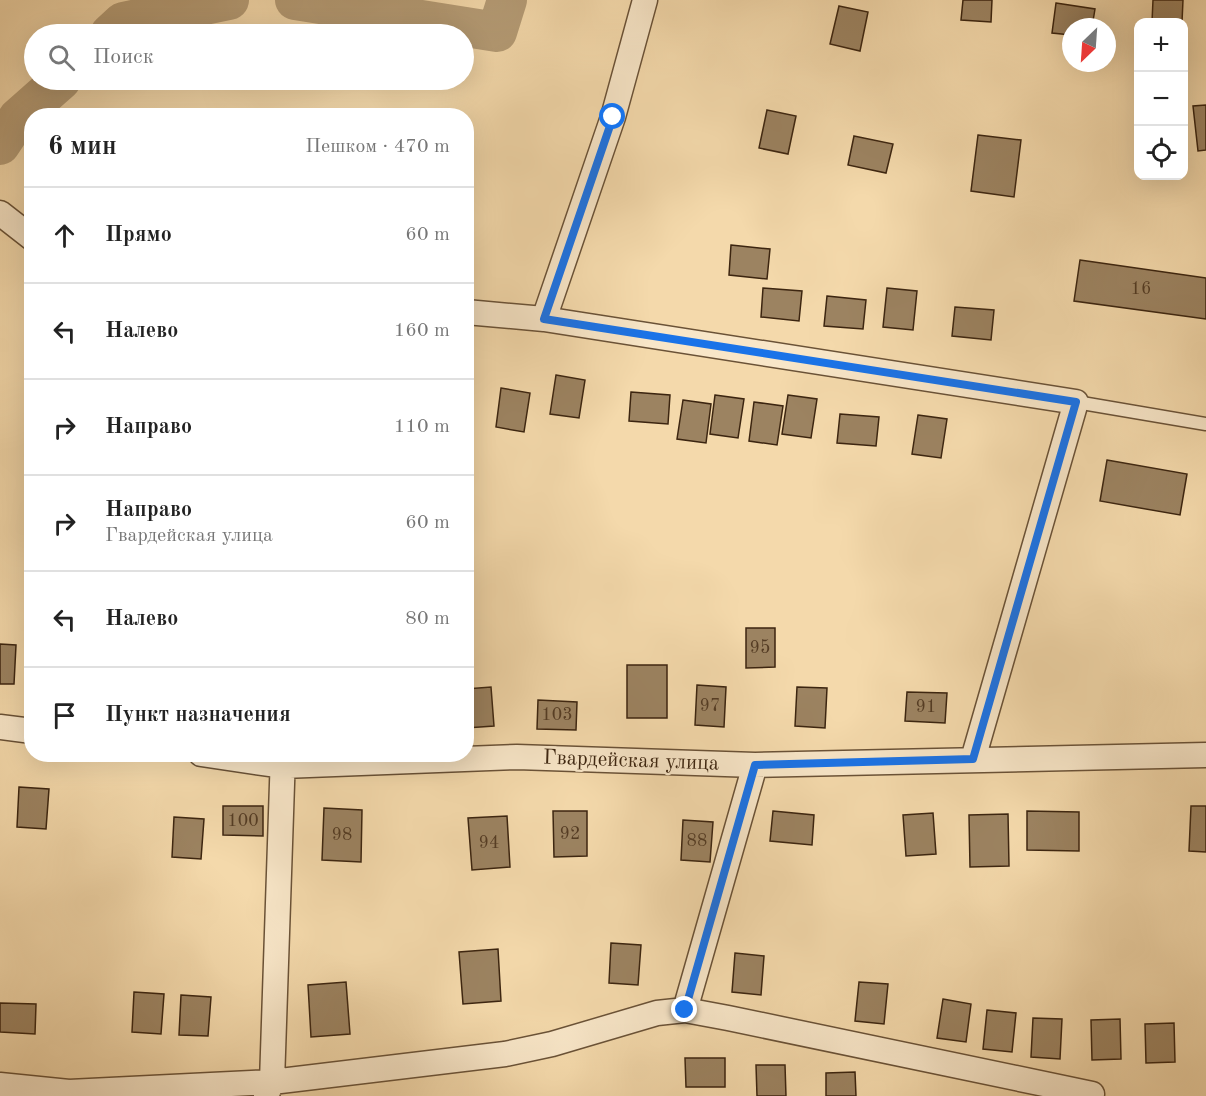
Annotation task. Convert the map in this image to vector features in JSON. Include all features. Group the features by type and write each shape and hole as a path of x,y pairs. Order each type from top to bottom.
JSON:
{"street":[{"path":"544,319 613,117 645,0"},
{"path":"0,213 24,232"},
{"path":"474,313 544,319 1076,402 973,759"},
{"path":"0,727 24,729"},
{"name":"Гвардейская улица","path":"474,758 755,765 1206,755"},
{"path":"269,1089 283,762"},
{"path":"685,1010 755,765"},
{"path":"0,1085 69,1092 269,1089 505,1054 552,1044 657,1013 685,1010 1092,1094"}],"lane":[{"path":"1076,402 1206,424"}],"building":[{"path":"963,0 992,0 991,22 961,20"},
{"path":"1153,0 1183,0 1182,18 1152,18"},
{"path":"1056,3 1095,9 1094,18 1062,18 1062,34 1052,33"},
{"path":"839,6 868,12 860,51 830,44"},
{"path":"1206,105 1206,150 1198,151 1193,106"},
{"path":"767,110 796,116 788,154 759,148"},
{"path":"978,135 1021,140 1014,197 971,191"},
{"path":"854,136 893,144 886,173 848,165"},
{"path":"731,245 770,249 767,279 729,275"},
{"path":"1080,260 1206,278 1206,319 1074,301"},
{"path":"763,288 802,291 799,321 761,317"},
{"path":"887,288 917,291 913,330 883,327"},
{"path":"827,296 866,300 863,329 824,326"},
{"path":"955,307 994,310 991,340 952,336"},
{"path":"556,375 585,380 579,418 550,414"},
{"path":"501,388 530,393 524,432 496,427"},
{"path":"631,392 670,395 668,424 629,421"},
{"path":"715,395 744,399 738,438 710,434"},
{"path":"788,395 817,399 811,438 782,434"},
{"path":"683,400 711,404 706,443 677,439"},
{"path":"754,402 783,406 777,445 749,441"},
{"path":"840,414 879,417 876,446 837,443"},
{"path":"918,415 947,419 941,458 912,454"},
{"path":"1107,460 1187,474 1180,515 1100,501"},
{"path":"746,628 775,628 775,667 746,668"},
{"path":"0,644 16,645 14,684 0,684"},
{"path":"627,665 667,665 667,718 627,718"},
{"path":"697,685 726,687 724,727 695,725"},
{"path":"491,687 494,726 474,727 474,688"},
{"path":"797,687 827,688 825,728 795,726"},
{"path":"907,692 947,693 945,723 905,721"},
{"path":"538,700 577,702 576,730 537,729"},
{"path":"19,787 49,789 46,829 17,827"},
{"path":"223,806 263,806 263,836 223,835"},
{"path":"1191,806 1206,806 1206,852 1189,851"},
{"path":"324,808 362,810 361,862 322,860"},
{"path":"553,811 587,811 587,856 554,857"},
{"path":"773,811 814,815 812,845 770,841"},
{"path":"1027,811 1079,812 1079,851 1027,850"},
{"path":"933,813 936,854 906,856 903,815"},
{"path":"1008,814 1009,866 970,867 969,815"},
{"path":"507,816 510,867 472,870 468,818"},
{"path":"174,817 204,819 201,859 172,857"},
{"path":"683,820 713,822 710,862 681,860"},
{"path":"611,943 641,945 638,985 609,983"},
{"path":"498,949 501,1001 463,1004 459,952"},
{"path":"735,953 764,956 761,995 732,992"},
{"path":"346,982 350,1034 311,1037 308,985"},
{"path":"859,982 888,984 884,1024 855,1021"},
{"path":"134,992 164,994 161,1034 132,1032"},
{"path":"181,995 211,997 208,1036 179,1035"},
{"path":"943,999 971,1004 966,1042 937,1038"},
{"path":"0,1003 36,1004 35,1034 0,1032"},
{"path":"987,1010 1016,1013 1012,1052 983,1049"},
{"path":"1033,1018 1062,1019 1060,1059 1031,1057"},
{"path":"1120,1019 1121,1059 1092,1060 1091,1020"},
{"path":"1174,1023 1175,1062 1146,1063 1145,1024"},
{"path":"685,1058 725,1058 725,1087 686,1087"},
{"path":"756,1065 785,1065 786,1096 757,1096"},
{"path":"855,1072 856,1096 826,1096 826,1073"}],"waterway":[{"path":"121,24 229,0"},
{"path":"295,0 446,24"},
{"path":"474,28 497,32 507,0"},
{"path":"29,108 50,90"},
{"path":"0,145 24,113"}],"route":[{"path":"613,117 544,319 1076,402 973,759 755,765 685,1010"}]}
